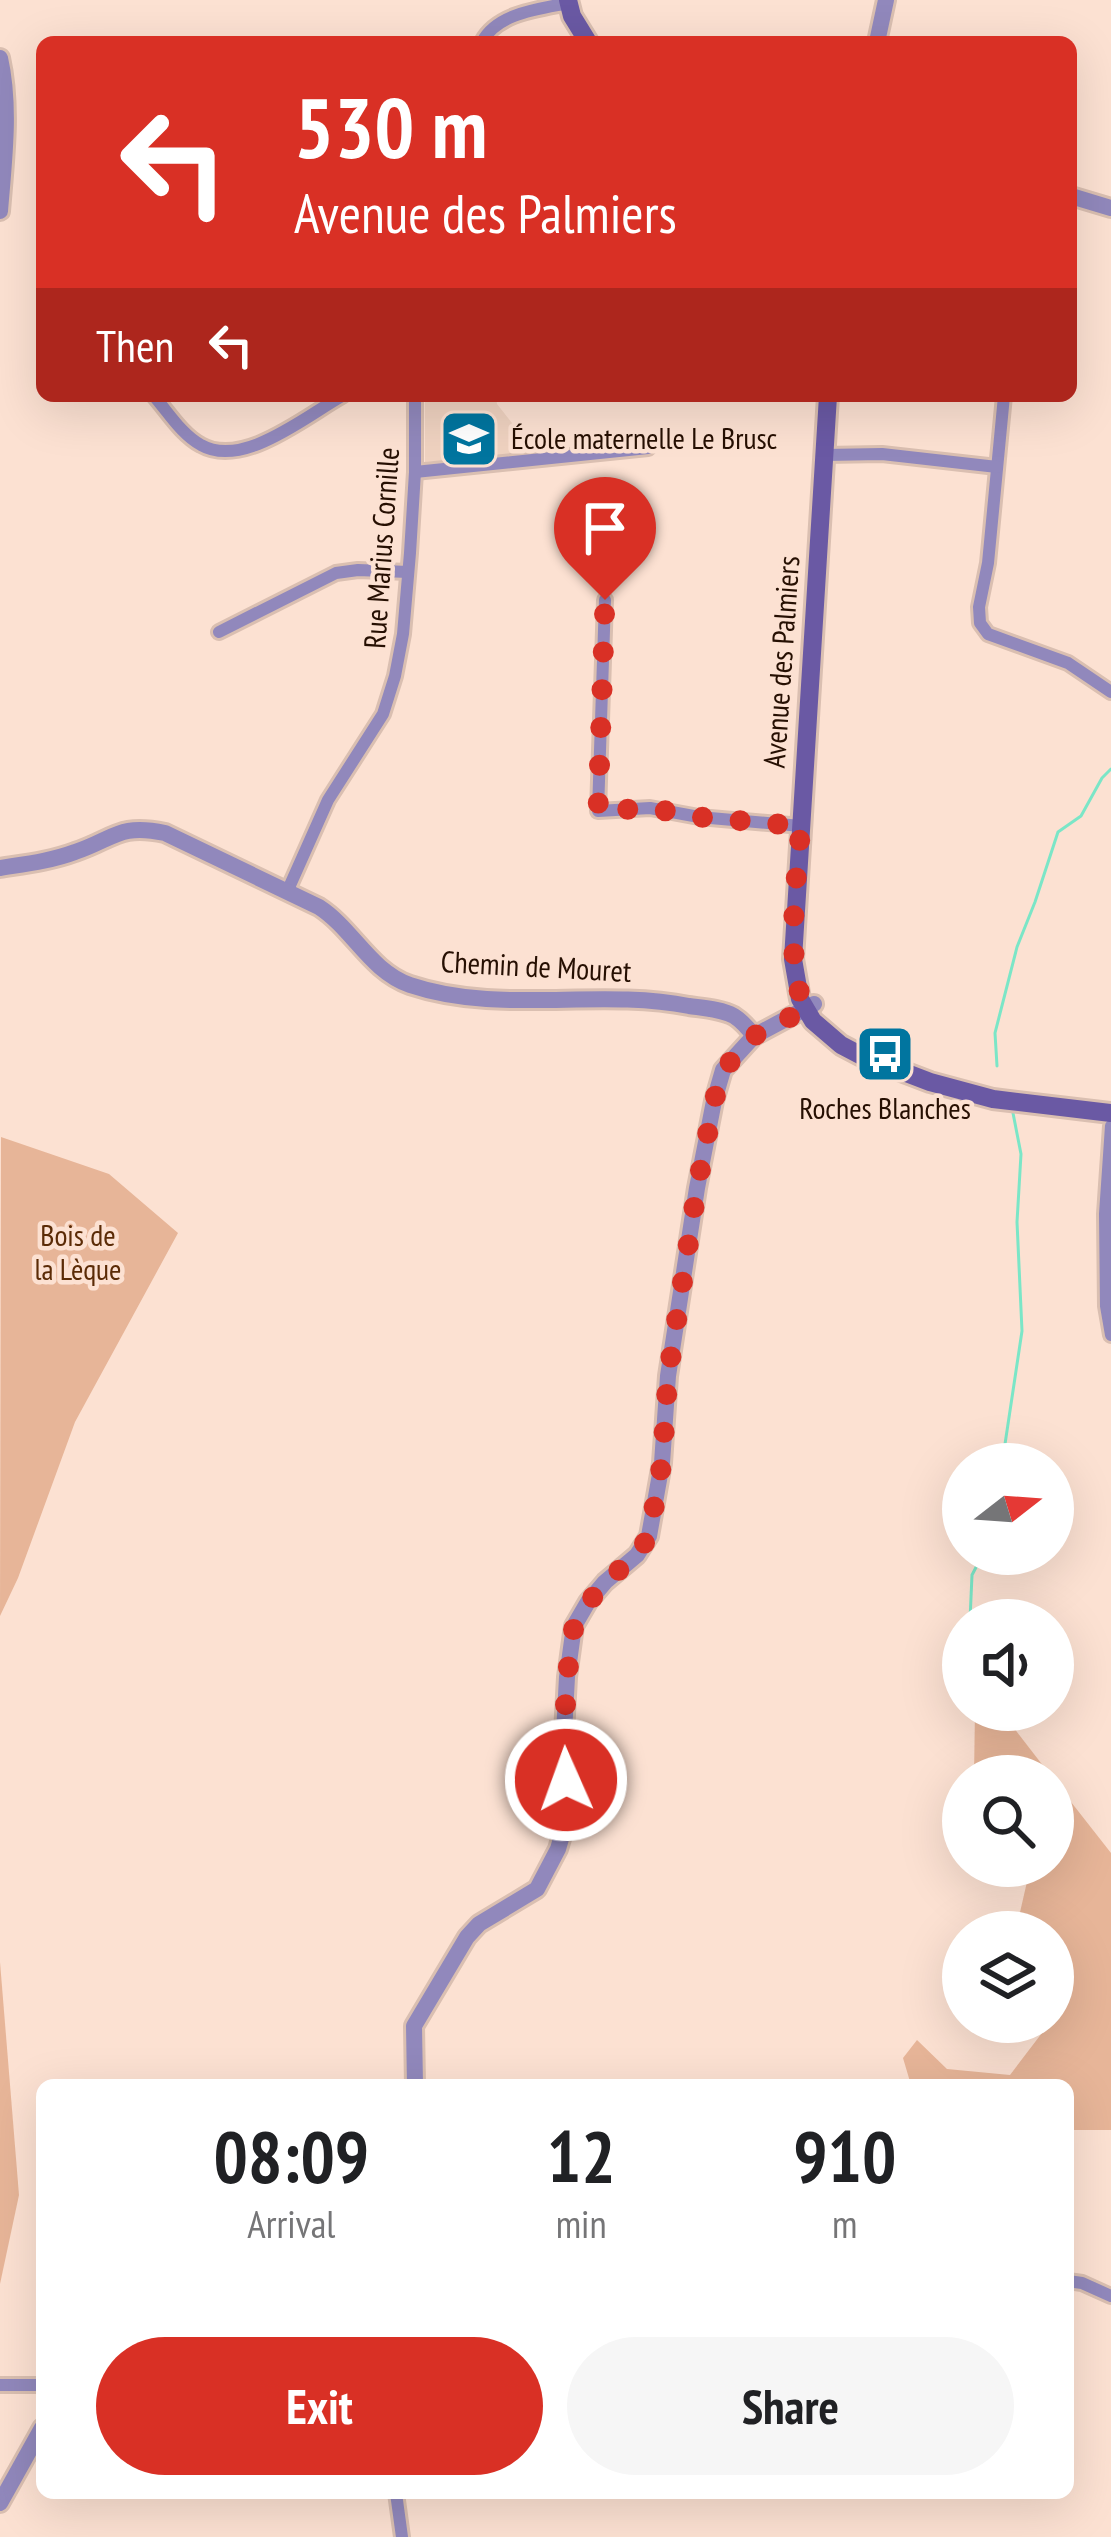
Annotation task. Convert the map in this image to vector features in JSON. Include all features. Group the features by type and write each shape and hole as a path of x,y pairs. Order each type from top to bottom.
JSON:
{"main road":[{"path":"569,2 584,36"},
{"name":"Avenue des Palmiers","path":"810,1007 795,976 795,932 829,402"},
{"path":"810,1007 838,1032 932,1072 994,1088 1111,1104"},
{"path":"810,1007 822,1030 841,1045 930,1082 992,1099 1111,1113"}],"street":[{"path":"879,36 886,0"},
{"path":"485,36 503,20 569,2"},
{"path":"0,58 5,150 0,211"},
{"path":"1077,198 1111,207"},
{"path":"159,402 204,447 232,451 263,443 332,402"},
{"name":"Rue Marius Cornille","path":"286,892 328,800 383,714 403,634 415,472 415,402"},
{"path":"1003,402 980,623 988,634 1068,663 1111,692"},
{"path":"415,472 648,448"},
{"path":"825,455 882,454 997,466"},
{"path":"219,632 336,573 408,572"},
{"path":"605,600 598,811 650,808 801,826"},
{"name":"Chemin de Mouret","path":"0,868 71,854 118,831 165,833 335,917 376,965 410,985 482,997 669,1001 726,1013 754,1036"},
{"path":"415,2079 414,2026 467,1937 479,1924 537,1889 558,1849 570,1808 563,1752 574,1626 605,1582 637,1555 649,1536 682,1279 723,1070 754,1036 810,1007"},
{"path":"1111,1126 1106,1214 1106,1306 1111,1335"},
{"path":"1074,2283 1111,2296"},
{"path":"0,2385 36,2385"},
{"path":"0,2503 36,2439"},
{"path":"397,2499 402,2537"}],"shaded area":[{"name":"École maternelle Le Brusc","path":"425,402 497,402 512,423 514,455 425,462"}],"green space":[{"name":"Bois de la Lèque","path":"1,1137 109,1174 178,1233 75,1422 0,1616"},
{"path":"975,1731 1016,1731 1035,1755 974,1755"},
{"path":"1074,1806 1111,1853 1111,2130 1074,2130 1074,2079 909,2079 903,2058 917,2040 947,2069 1010,2075 1034,2043 1074,2043 1074,1911 1020,1911 1026,1887 1074,1887"},
{"path":"0,1962 19,2195 0,2284"}],"waterway":[{"path":"997,1066 995,1033 1017,947 1058,832 1081,816 1111,769"},
{"path":"1005,1443 1022,1331 1017,1222 1021,1154 1012,1108"},
{"path":"971,1599 972,1575"}],"place":[{"name":"École maternelle Le Brusc","path":"469,439"},
{"name":"Roches Blanches","path":"885,1054"}],"route":[{"path":"566,1780 563,1752 574,1626 605,1582 637,1555 649,1536 697,1188 723,1070 754,1036 806,1009 793,959 801,826 650,808 598,811 605,600"}]}
